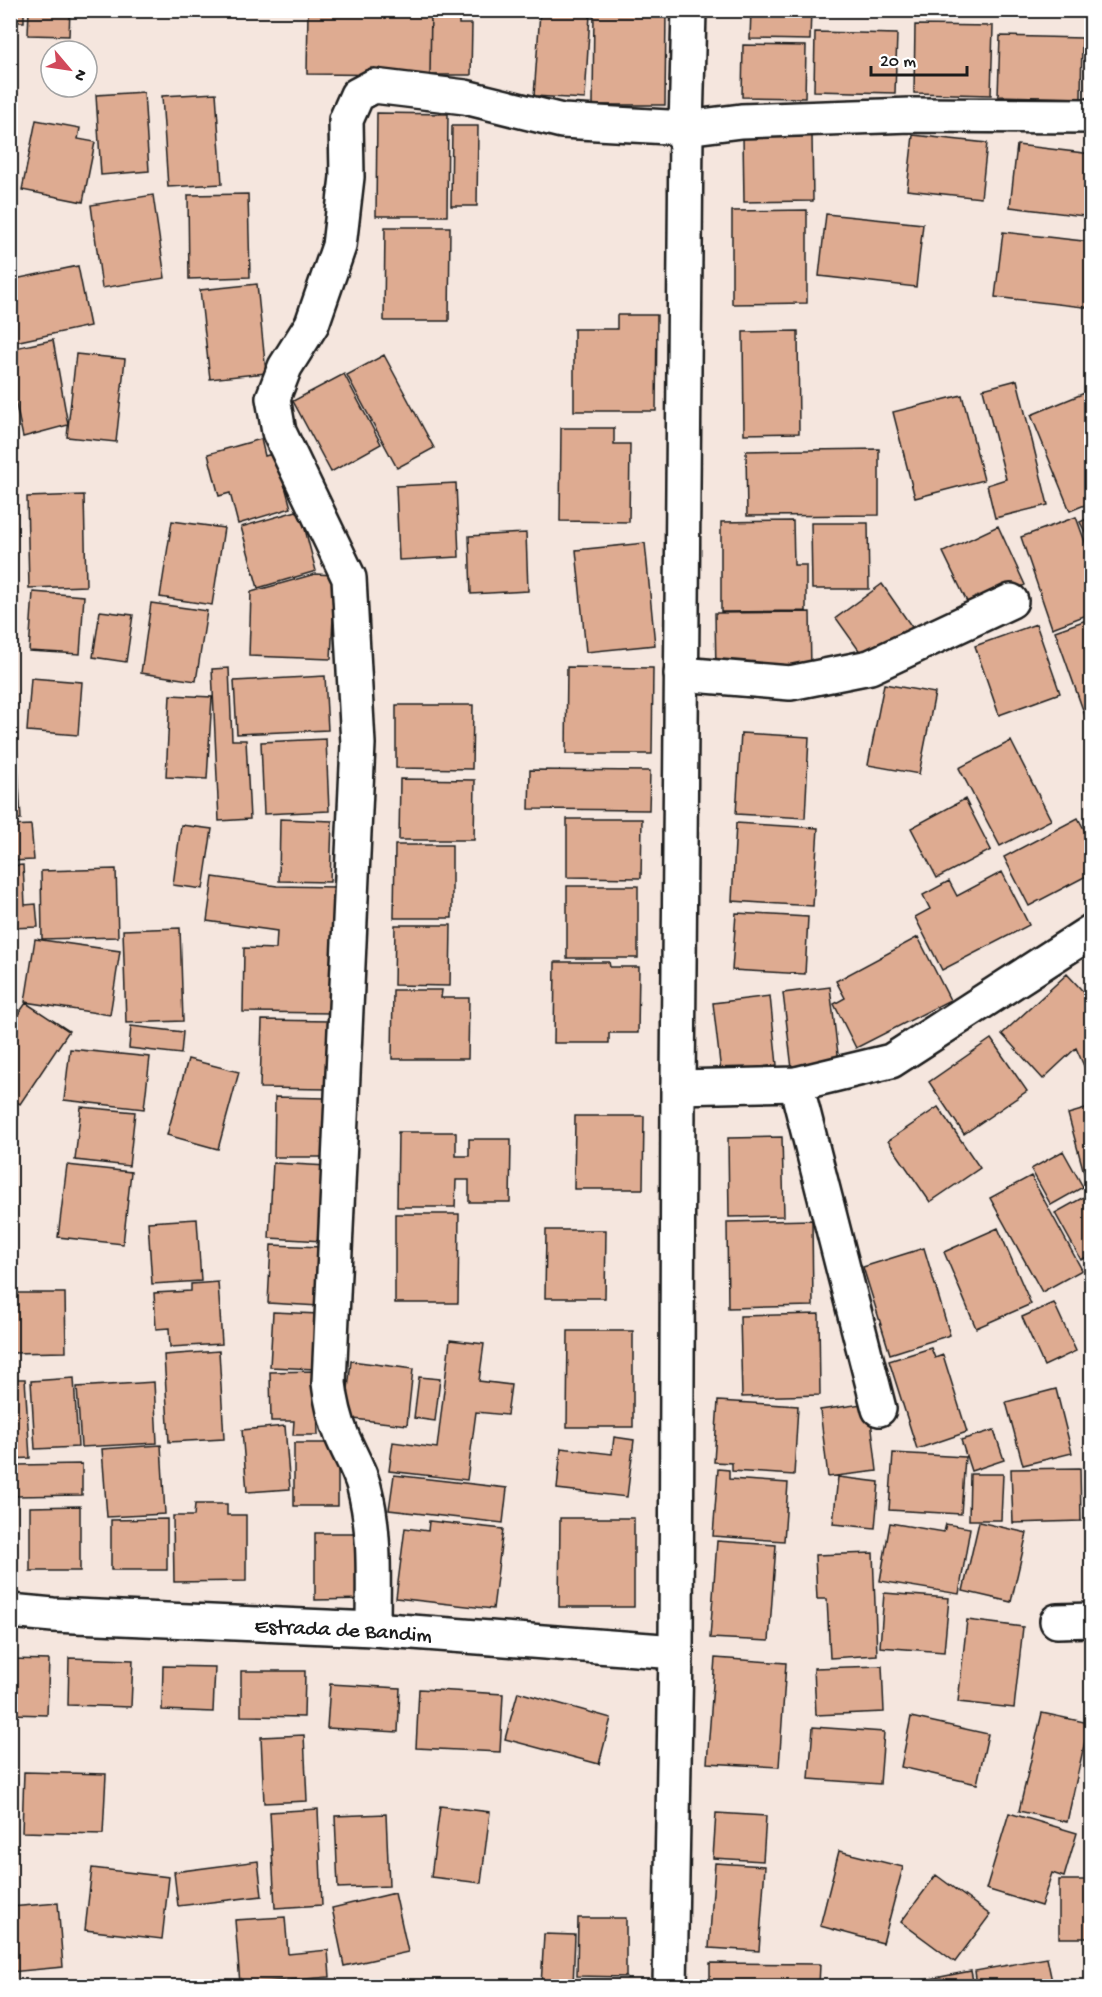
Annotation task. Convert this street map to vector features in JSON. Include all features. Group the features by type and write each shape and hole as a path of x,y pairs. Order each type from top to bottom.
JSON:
{"street":[{"path":"670,1986 676,1652 681,674 689,10"},
{"path":"373,1629 372,1534 364,1487 338,1425 328,1383 357,744 349,578 279,432 273,398 285,367 312,324 339,246 347,177 346,120 357,95 374,86 465,97 562,121 686,128 741,121 889,116 1092,116"},
{"path":"681,674 790,683 870,668 1011,601"},
{"path":"678,1087 796,1084 891,1061 1092,931"},
{"path":"796,1084 879,1409"},
{"name":"Estrada de Bandim","path":"10,1611 53,1615 373,1629 676,1652"},
{"path":"1057,1621 1092,1620"}],"building":[{"path":"10,10 24,10 24,22 10,22"},
{"path":"29,10 70,10 69,36 28,35"},
{"path":"308,10 431,10 430,75 307,74"},
{"path":"431,10 459,10 459,24 472,24 471,75 430,75"},
{"path":"594,10 666,10 665,105 593,105"},
{"path":"751,10 811,10 810,40 750,39"},
{"path":"935,10 995,10 995,12 936,15"},
{"path":"540,12 590,14 585,99 534,96"},
{"path":"1092,20 1092,80 1085,21"},
{"path":"915,25 993,26 991,95 914,93"},
{"path":"815,32 897,34 895,93 814,91"},
{"path":"1000,36 1082,38 1081,98 998,96"},
{"path":"743,45 806,46 805,98 742,97"},
{"path":"144,92 149,171 101,175 96,99 99,99 99,95"},
{"path":"216,93 222,184 168,187 162,96"},
{"path":"10,100 19,120 10,124"},
{"path":"377,113 448,114 447,216 376,216"},
{"path":"36,120 80,128 78,139 95,142 83,202 22,190"},
{"path":"452,126 478,126 477,206 451,206"},
{"path":"812,135 813,201 744,202 743,136"},
{"path":"913,135 987,143 981,198 907,190"},
{"path":"1017,145 1092,154 1092,217 1010,207"},
{"path":"248,194 250,277 189,279 188,195"},
{"path":"153,195 165,278 102,288 91,205"},
{"path":"807,210 807,303 732,304 732,211"},
{"path":"826,214 923,224 916,287 819,276"},
{"path":"385,227 450,227 449,321 384,321"},
{"path":"1003,232 1092,242 1092,308 995,297"},
{"path":"78,266 90,326 10,343 10,280"},
{"path":"257,284 266,373 210,379 200,290"},
{"path":"617,315 657,315 656,411 574,411 574,329 617,329"},
{"path":"798,331 799,433 744,434 743,332"},
{"path":"53,340 68,425 23,437 10,377 10,349"},
{"path":"76,354 125,359 116,442 67,437"},
{"path":"384,355 434,448 397,468 347,375"},
{"path":"344,374 381,444 331,472 293,401"},
{"path":"1017,380 1048,505 995,518 987,485 1006,479 983,389"},
{"path":"1087,392 1092,404 1092,502 1070,511 1031,415"},
{"path":"962,395 984,480 915,498 893,412"},
{"path":"561,428 614,428 614,444 630,444 629,522 560,521"},
{"path":"261,439 265,456 276,453 291,508 238,524 230,493 219,496 208,454"},
{"path":"879,449 879,515 747,516 746,451"},
{"path":"456,483 459,557 399,560 396,486"},
{"path":"84,495 86,586 29,588 27,497"},
{"path":"300,510 316,571 258,588 241,527"},
{"path":"1092,516 1092,545 1080,522"},
{"path":"1076,517 1092,561 1092,613 1052,628 1021,537"},
{"path":"172,521 224,528 212,605 160,597"},
{"path":"793,521 794,565 806,565 806,611 721,612 721,522"},
{"path":"811,523 868,523 869,589 812,589"},
{"path":"998,526 1025,585 971,610 943,552"},
{"path":"526,533 528,591 471,594 469,536"},
{"path":"645,543 655,645 586,652 576,550"},
{"path":"315,574 335,575 331,659 249,656 251,592"},
{"path":"882,584 914,630 868,663 836,618"},
{"path":"33,592 84,596 80,654 29,651"},
{"path":"151,603 207,611 196,681 141,673"},
{"path":"100,611 133,615 126,662 93,657"},
{"path":"810,612 811,671 716,672 715,613"},
{"path":"1092,618 1092,723 1088,724 1055,631"},
{"path":"1036,624 1060,693 999,715 975,646"},
{"path":"567,667 653,668 652,754 566,754"},
{"path":"229,668 232,740 246,740 250,819 219,821 212,669"},
{"path":"325,676 328,730 237,734 234,681"},
{"path":"31,678 82,682 78,735 27,731"},
{"path":"884,684 935,693 919,774 868,765"},
{"path":"170,695 212,697 207,779 166,777"},
{"path":"396,705 473,705 472,769 396,768"},
{"path":"741,733 809,737 805,818 736,814"},
{"path":"326,739 329,811 264,814 261,742"},
{"path":"1011,741 1051,820 1000,846 959,768"},
{"path":"10,747 17,747 21,819 10,820"},
{"path":"530,770 650,771 649,810 529,809"},
{"path":"400,779 475,780 474,840 399,840"},
{"path":"965,799 991,850 937,878 911,828"},
{"path":"1078,818 1092,844 1092,873 1029,906 1004,857"},
{"path":"280,819 332,821 330,882 279,881"},
{"path":"567,819 642,819 641,878 567,877"},
{"path":"736,823 818,828 813,906 732,901"},
{"path":"31,825 34,860 10,861 10,826"},
{"path":"181,825 212,829 203,889 173,885"},
{"path":"395,845 452,845 452,918 394,918"},
{"path":"23,865 25,905 36,904 38,927 10,928 10,866"},
{"path":"116,869 118,937 42,939 41,871"},
{"path":"1002,872 1029,925 942,970 915,917 930,909 923,895 949,881 957,896"},
{"path":"213,877 277,886 335,887 332,1013 243,1012 244,948 276,949 277,931 207,921"},
{"path":"567,886 638,886 638,958 567,958"},
{"path":"736,913 808,917 805,974 732,970"},
{"path":"395,925 451,925 450,986 394,985"},
{"path":"180,928 183,1021 126,1023 123,930"},
{"path":"918,937 950,1000 856,1048 834,1004 845,998 836,981"},
{"path":"35,939 120,951 110,1015 25,1002"},
{"path":"555,962 609,962 610,967 639,967 638,1033 609,1033 609,1043 554,1043"},
{"path":"1067,974 1092,1001 1092,1084 1076,1048 1043,1079 1002,1034"},
{"path":"830,987 840,1071 793,1077 783,993"},
{"path":"393,990 442,990 441,998 469,998 468,1059 392,1059"},
{"path":"770,996 777,1065 721,1072 713,1003"},
{"path":"26,1003 69,1031 20,1104 10,1098 10,1026"},
{"path":"262,1020 329,1021 327,1089 260,1088"},
{"path":"131,1026 183,1032 181,1054 129,1048"},
{"path":"991,1039 1027,1091 964,1134 929,1082"},
{"path":"70,1049 150,1057 144,1109 64,1100"},
{"path":"188,1059 239,1072 218,1149 167,1135"},
{"path":"275,1097 326,1098 325,1157 274,1157"},
{"path":"81,1107 135,1112 129,1166 75,1160"},
{"path":"938,1107 980,1168 930,1202 888,1141"},
{"path":"1092,1107 1092,1191 1089,1191 1068,1114"},
{"path":"575,1116 644,1116 643,1189 574,1189"},
{"path":"398,1132 456,1132 456,1156 469,1156 469,1139 511,1139 510,1202 469,1202 469,1180 456,1180 455,1207 397,1207"},
{"path":"782,1137 784,1216 729,1217 728,1138"},
{"path":"1063,1151 1083,1187 1051,1205 1031,1169"},
{"path":"273,1163 328,1166 323,1241 269,1238"},
{"path":"67,1165 131,1172 123,1244 58,1237"},
{"path":"1031,1176 1082,1270 1042,1292 990,1198"},
{"path":"1091,1193 1092,1254 1081,1260 1055,1213"},
{"path":"395,1214 459,1214 458,1303 395,1303"},
{"path":"197,1219 201,1281 152,1284 148,1222"},
{"path":"812,1220 813,1306 728,1308 727,1222"},
{"path":"998,1228 1031,1304 976,1328 944,1252"},
{"path":"546,1230 606,1230 605,1298 545,1298"},
{"path":"271,1245 322,1247 319,1306 268,1303"},
{"path":"924,1248 950,1335 890,1354 863,1267"},
{"path":"218,1282 222,1344 170,1347 169,1328 156,1329 154,1293 191,1291 191,1284"},
{"path":"10,1293 65,1293 66,1352 10,1353"},
{"path":"1054,1303 1076,1351 1044,1366 1022,1317"},
{"path":"273,1312 319,1314 316,1369 270,1367"},
{"path":"819,1314 820,1395 742,1397 740,1316"},
{"path":"568,1331 633,1331 633,1427 567,1427"},
{"path":"450,1340 484,1344 479,1381 511,1385 507,1415 476,1412 467,1480 389,1471 393,1442 437,1448"},
{"path":"931,1348 935,1358 943,1355 967,1432 917,1449 889,1361"},
{"path":"219,1351 224,1439 169,1442 164,1355"},
{"path":"351,1361 413,1369 407,1425 345,1418"},
{"path":"316,1371 318,1435 293,1435 294,1421 271,1421 270,1372"},
{"path":"419,1377 440,1379 435,1421 414,1418"},
{"path":"74,1378 78,1447 35,1449 31,1381"},
{"path":"10,1379 25,1379 30,1458 10,1459"},
{"path":"154,1382 157,1443 81,1447 77,1387"},
{"path":"1056,1389 1072,1453 1023,1465 1006,1402"},
{"path":"718,1401 798,1406 794,1475 732,1471 732,1463 714,1462"},
{"path":"869,1403 877,1471 828,1477 820,1410"},
{"path":"285,1426 290,1489 247,1492 242,1430"},
{"path":"994,1430 1004,1460 971,1471 961,1440"},
{"path":"614,1437 634,1440 627,1497 557,1489 561,1448 612,1454"},
{"path":"294,1443 338,1443 338,1506 294,1506"},
{"path":"161,1445 165,1514 107,1517 102,1449"},
{"path":"893,1453 965,1457 961,1514 889,1510"},
{"path":"82,1464 82,1495 16,1496 17,1465"},
{"path":"1080,1468 1081,1521 1013,1523 1011,1469"},
{"path":"718,1469 729,1470 729,1479 788,1483 784,1541 713,1536"},
{"path":"970,1474 1003,1474 1001,1520 969,1520"},
{"path":"394,1475 507,1488 503,1523 389,1510"},
{"path":"838,1477 879,1482 875,1528 833,1524"},
{"path":"195,1504 227,1504 227,1515 246,1515 246,1581 174,1582 173,1516 194,1516"},
{"path":"80,1506 80,1571 30,1571 30,1507"},
{"path":"560,1518 634,1518 634,1607 559,1607"},
{"path":"167,1519 167,1570 111,1570 111,1520"},
{"path":"429,1521 503,1529 493,1609 396,1598 405,1528 428,1531"},
{"path":"979,1522 1027,1533 1011,1602 963,1591"},
{"path":"890,1523 944,1532 946,1524 970,1528 959,1594 880,1581"},
{"path":"315,1533 367,1533 367,1599 315,1600"},
{"path":"717,1541 776,1545 769,1641 710,1638"},
{"path":"873,1553 877,1655 830,1658 827,1599 817,1599 815,1555"},
{"path":"884,1593 949,1598 944,1652 880,1647"},
{"path":"967,1620 1023,1627 1014,1708 958,1702"},
{"path":"69,1658 133,1660 131,1707 68,1705"},
{"path":"715,1658 786,1663 779,1767 707,1763"},
{"path":"10,1659 49,1660 47,1715 10,1714"},
{"path":"163,1666 215,1667 213,1712 162,1710"},
{"path":"882,1666 884,1712 816,1715 814,1668"},
{"path":"241,1671 305,1671 304,1717 241,1716"},
{"path":"330,1684 400,1688 398,1732 327,1728"},
{"path":"419,1689 503,1694 500,1752 416,1748"},
{"path":"518,1692 611,1718 599,1764 505,1739"},
{"path":"1042,1713 1089,1723 1067,1822 1019,1811"},
{"path":"911,1717 988,1734 977,1784 901,1767"},
{"path":"813,1727 884,1732 880,1784 809,1779"},
{"path":"304,1735 307,1801 264,1803 261,1737"},
{"path":"24,1772 106,1774 103,1834 22,1832"},
{"path":"440,1806 490,1812 481,1883 431,1877"},
{"path":"318,1809 322,1905 275,1908 270,1812"},
{"path":"716,1813 766,1816 763,1861 713,1858"},
{"path":"1009,1813 1077,1833 1064,1877 1052,1873 1041,1906 986,1889"},
{"path":"386,1814 389,1886 338,1888 335,1816"},
{"path":"839,1851 903,1867 883,1943 820,1926"},
{"path":"258,1861 262,1896 178,1906 174,1872"},
{"path":"715,1863 765,1866 759,1951 709,1948"},
{"path":"92,1868 169,1877 162,1939 85,1930"},
{"path":"936,1875 990,1915 955,1962 901,1922"},
{"path":"1059,1880 1092,1880 1092,1938 1059,1938"},
{"path":"395,1893 408,1952 344,1966 332,1908"},
{"path":"58,1903 63,1967 10,1972 10,1907"},
{"path":"285,1917 288,1954 328,1950 330,1977 240,1984 235,1920"},
{"path":"578,1918 626,1918 626,1977 577,1976"},
{"path":"544,1934 575,1935 573,1986 541,1986"},
{"path":"1047,1958 1053,1986 977,1986 975,1971"},
{"path":"710,1963 820,1964 819,1986 710,1986"},
{"path":"971,1971 974,1986 899,1986 899,1985"}]}
